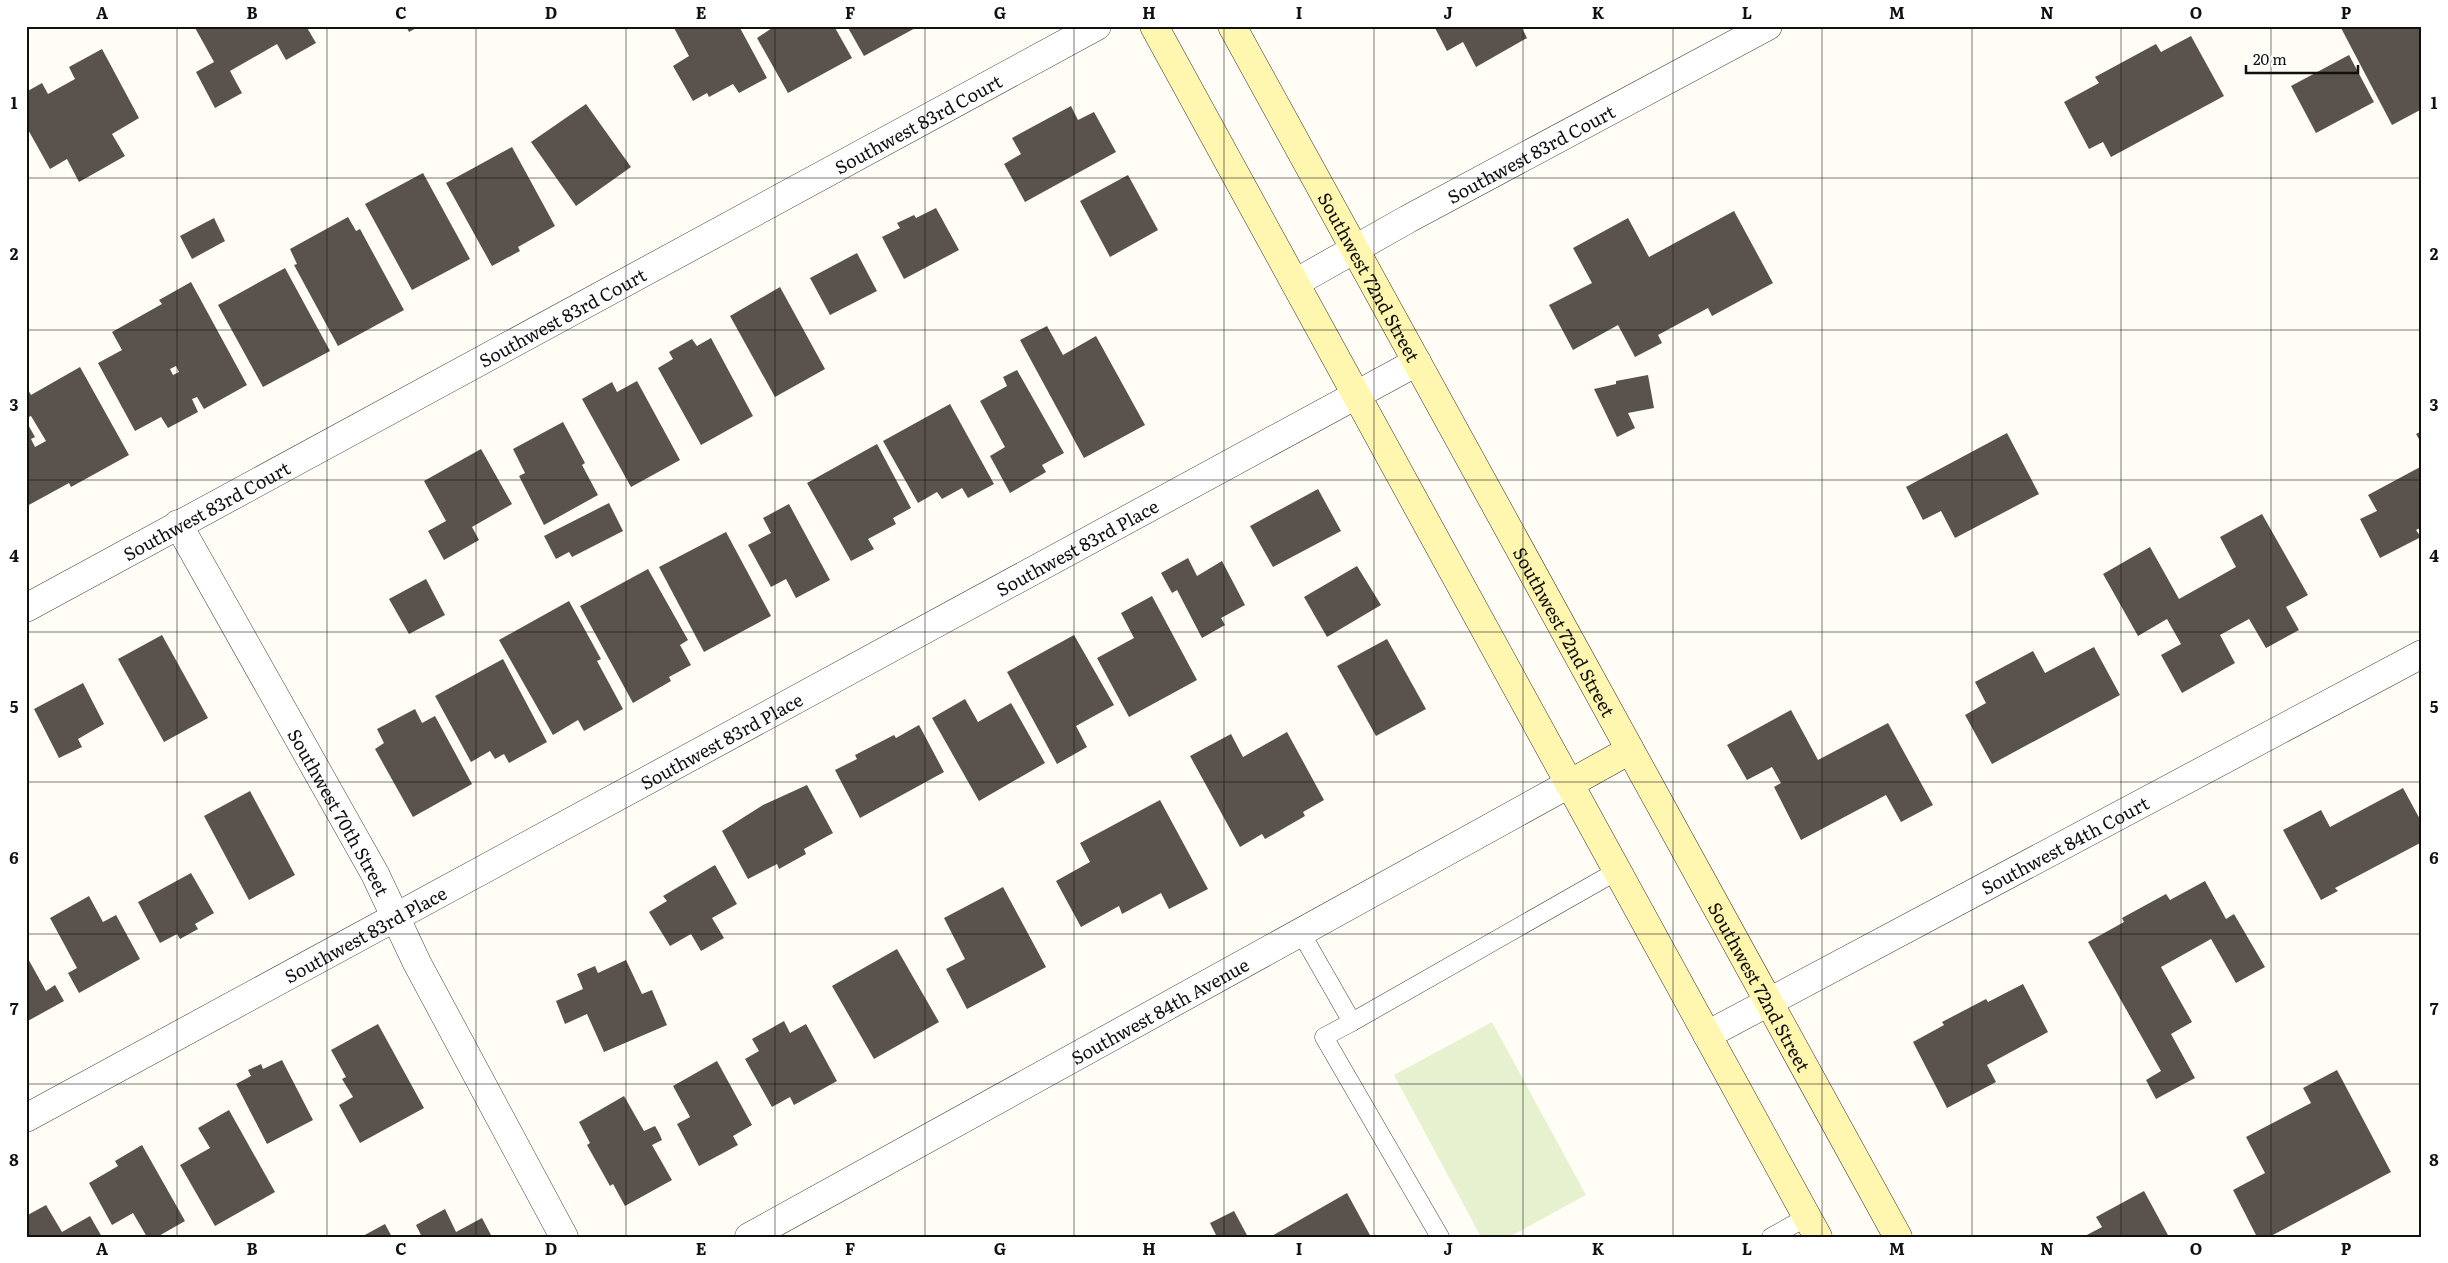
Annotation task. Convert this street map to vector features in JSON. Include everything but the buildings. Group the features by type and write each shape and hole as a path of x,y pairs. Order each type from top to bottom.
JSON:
{"main road":[{"path":"1154,26 1812,1227"},
{"name":"Southwest 72nd Street","path":"1232,26 1353,250 1417,362 1898,1237"},
{"path":"1569,784 1630,750"}],"street":[{"name":"Southwest 83rd Court","path":"26,608 1097,26"},
{"name":"Southwest 83rd Court","path":"1295,283 1768,26"},
{"name":"Southwest 83rd Place","path":"26,1118 1417,362"},
{"name":"Southwest 70th Street","path":"178,524 374,874 417,963 564,1237"},
{"name":"Southwest 84th Court","path":"1707,1035 2422,654"},
{"name":"Southwest 84th Avenue","path":"750,1237 1300,931 1569,784"}],"lane":[{"path":"1440,1237 1324,1037 1617,870"},
{"path":"1300,931 1352,1022"},
{"path":"1771,1237 1812,1227"}],"green space":[{"path":"1492,1022 1586,1195 1509,1237 1481,1237 1394,1075"}]}
